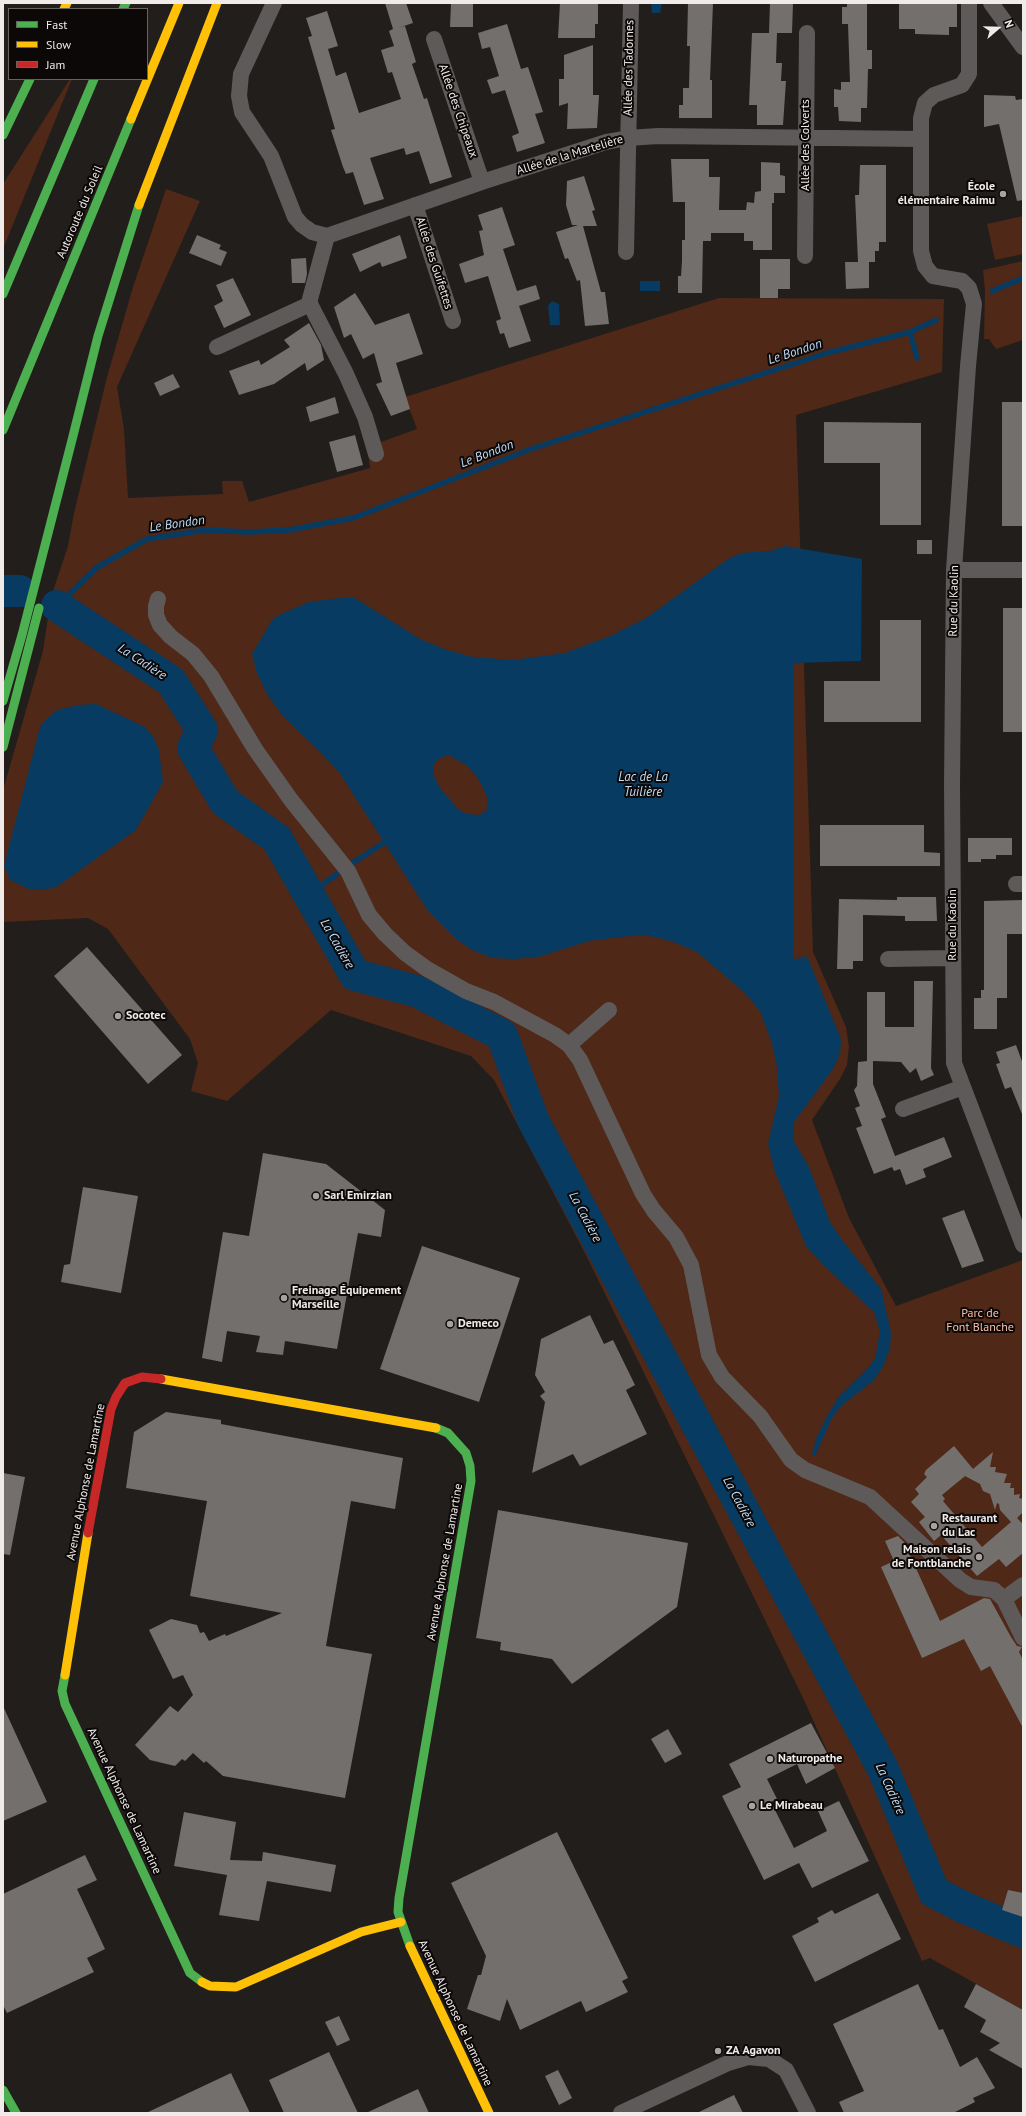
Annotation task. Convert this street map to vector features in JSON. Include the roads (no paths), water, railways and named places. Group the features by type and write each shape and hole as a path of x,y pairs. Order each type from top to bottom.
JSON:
{"main road":[{"name":"Autoroute du Soleil","path":"148,78 179,3"},
{"path":"3,701 35,603 72,440 100,328 138,208 166,130 217,3"},
{"path":"166,130 219,24"},
{"path":"3,135 30,80"},
{"path":"3,294 94,80"},
{"name":"Autoroute du Soleil","path":"3,430 147,80"},
{"path":"3,747 32,639 35,603"},
{"name":"Avenue Alphonse de Lamartine","path":"401,1922 361,1932 236,1987 210,1986 198,1980 190,1973 65,1704 62,1691 93,1502 111,1409 116,1397 125,1384 142,1377 151,1377 434,1427 448,1433 458,1442 466,1453 470,1466 471,1481 399,1898 398,1912 401,1922 489,2113"},
{"path":"3,2090 16,2113"}],"street":[{"path":"274,3 241,74 239,96 242,112 271,156 295,217 302,225 312,232 327,236 310,304 346,374 365,417 376,454"},
{"name":"Allée des Tadornes","path":"626,252 630,3"},
{"name":"Rue du Kaolin","path":"969,3 969,74 962,85 934,95 925,103 921,118 920,139 921,251 925,266 934,276 962,281 969,288 974,304 968,361 954,570 954,1064 1023,1245"},
{"path":"991,3 1023,47"},
{"name":"Allée des Colverts","path":"805,256 807,33"},
{"name":"Allée des Chipeaux","path":"434,39 482,182"},
{"name":"Allée de la Martelière","path":"327,236 482,182 606,142 628,138 806,137 920,139"},
{"name":"Allée des Guifettes","path":"415,205 453,321"},
{"path":"217,347 310,304"},
{"path":"954,570 1023,570"},
{"path":"158,599 156,615 160,625 171,637 193,654 211,676 255,749 291,800 348,871 368,915 385,934 405,953 427,969 466,991 494,1002 532,1022 569,1045 580,1060 643,1194 654,1211 676,1237 691,1265 709,1355 722,1377 760,1416 791,1460 805,1470 870,1497 960,1580 971,1587 994,1590 1004,1599 1023,1638"},
{"path":"888,959 953,958"},
{"path":"569,1045 610,1010"},
{"path":"903,1109 963,1087"},
{"path":"1004,1599 1023,1585"},
{"path":"621,2113 728,2063 748,2057 769,2059 786,2070 808,2113"}],"water":[{"path":"651,3 662,3 660,13 652,13"},
{"path":"640,281 660,281 660,291 640,291"},
{"path":"552,301 559,304 560,325 550,325 548,306"},
{"name":"Lac de La Tuilière","path":"785,546 862,559 861,661 793,663 793,960 807,956 841,1039 840,1054 833,1069 794,1122 793,1140 809,1167 830,1222 842,1240 881,1289 891,1332 890,1348 883,1367 874,1380 840,1407 832,1418 815,1456 812,1455 816,1439 839,1396 867,1369 875,1359 880,1331 874,1312 823,1265 806,1246 775,1172 768,1144 779,1096 777,1067 772,1043 760,1011 745,993 697,952 671,941 645,935 620,937 589,941 538,957 514,959 492,958 472,950 456,939 428,911 339,772 282,715 267,694 257,673 252,654 272,620 281,614 309,602 340,598 355,598 420,639 447,650 473,657 513,660 565,653 610,636 646,618 728,559 741,553 770,551","holes":["449,755 466,765 477,777 487,797 488,808 480,815 467,814 458,809 440,788 434,776 433,765 440,758"]},
{"path":"96,704 145,727 153,736 159,750 163,782 136,830 55,888 31,890 10,880 4,866 40,727 47,718 57,710 78,705"}],"waterway":[{"name":"Le Bondon","path":"992,291 1023,278"},
{"name":"Le Bondon","path":"57,606 96,568 147,539 205,530 249,532 289,530 353,518 531,449 827,353 910,332 936,320"},
{"path":"910,332 917,358"},
{"name":"La Cadière","path":"3,591 20,591"},
{"name":"La Cadière","path":"57,606 171,681 202,730 193,748 225,802 277,839 355,975 416,991 502,1035 533,1120 884,1771 934,1892 965,1908 1023,1932"},
{"path":"351,864 391,838"},
{"path":"309,894 337,874"}],"place":[{"name":"École élémentaire Raimu","path":"1003,194"},
{"name":"Socotec","path":"118,1016"},
{"name":"Sarl Emirzian","path":"316,1196"},
{"name":"Freinage Équipement Marseille","path":"284,1298"},
{"name":"Demeco","path":"450,1324"},
{"name":"Restaurant du Lac","path":"934,1526"},
{"name":"Maison relais de Fontblanche","path":"979,1557"},
{"name":"Naturopathe","path":"770,1759"},
{"name":"Le Mirabeau","path":"752,1806"},
{"name":"ZA Agavon","path":"718,2051"}],"park label":[{"name":"Parc de Font Blanche","path":"980,1321"}]}
